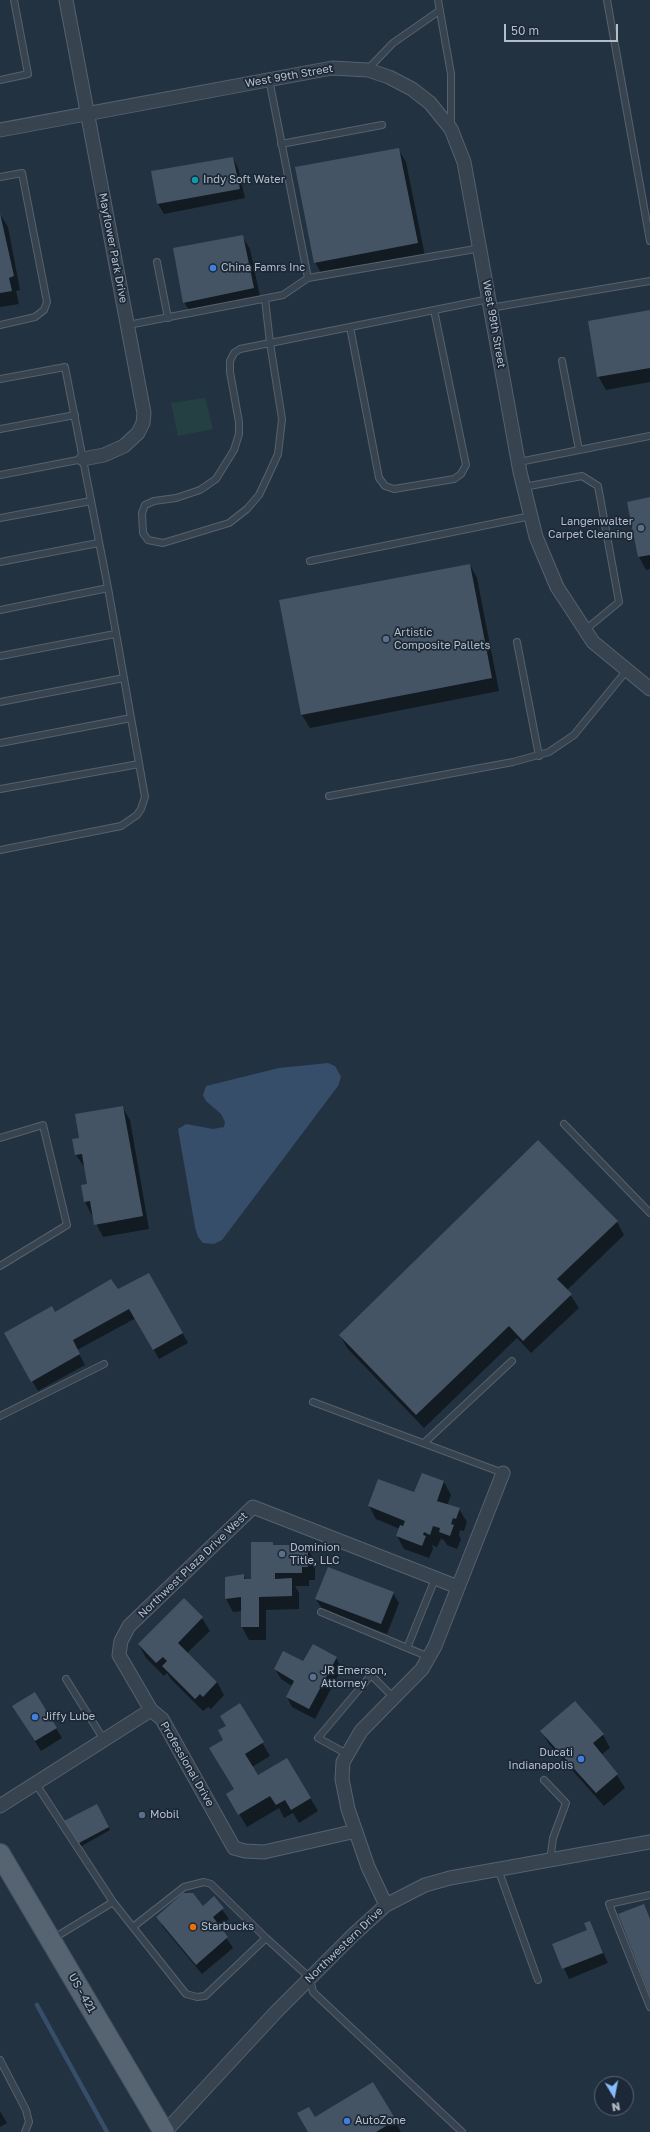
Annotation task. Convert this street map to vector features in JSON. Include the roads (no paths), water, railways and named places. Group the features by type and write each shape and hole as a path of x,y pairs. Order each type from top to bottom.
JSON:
{"main road":[{"name":"US - 421","path":"0,1854 164,2132"}],"street":[{"name":"Mayflower Park Drive","path":"66,0 143,402 143,423 135,436 124,446 104,455 83,459"},
{"name":"West 99th Street","path":"0,130 332,68 368,70 389,77 412,89 430,103 451,129 464,162 520,467"},
{"path":"520,467 536,537 557,587 592,642 650,689"},
{"path":"386,1905 368,1867 356,1831 342,1779 343,1762 361,1731 422,1669 429,1657 435,1646 503,1473"},
{"name":"Northwest Plaza Drive West","path":"151,1710 119,1655 121,1641 129,1626 253,1507 458,1587"},
{"path":"0,1806 151,1710"},
{"name":"Professional Drive","path":"151,1710 162,1719 234,1848 245,1851 264,1852 356,1831"},
{"name":"Northwestern Drive","path":"164,2132 353,1934 386,1905 425,1885 498,1869 650,1842"}],"lane":[{"path":"0,80 28,74 14,0"},
{"path":"438,0 450,74 451,129"},
{"path":"607,0 650,241"},
{"path":"368,70 393,43 439,11"},
{"path":"269,79 308,278"},
{"path":"281,144 382,125"},
{"path":"0,177 22,173 47,302 44,310 35,317 0,325"},
{"path":"128,325 283,295 308,278 481,248"},
{"path":"157,262 168,318"},
{"path":"265,299 270,343 282,419 281,439 275,460 259,495 247,509 228,522 163,543 148,540 143,533 142,513 145,505 154,501 176,498 200,490 216,479 228,461 239,434 230,361 234,353 240,349 270,343 350,327 434,310 650,281"},
{"path":"350,327 379,478 385,486 394,489 454,479 461,474 466,465 434,310"},
{"path":"562,362 580,450"},
{"path":"0,379 65,367 98,543 108,588 144,790 144,803 137,816 126,823 112,828 0,850"},
{"path":"0,429 75,416"},
{"path":"520,467 580,450 650,436"},
{"path":"0,475 83,459"},
{"path":"524,487 582,476 598,486 619,602 585,630"},
{"path":"0,518 91,501"},
{"path":"310,560 531,516"},
{"path":"0,562 98,543"},
{"path":"0,610 108,588"},
{"path":"0,656 115,634"},
{"path":"517,642 539,756"},
{"path":"329,796 539,756 562,744 574,735 627,670"},
{"path":"0,702 124,678"},
{"path":"0,743 131,718"},
{"path":"0,789 140,764"},
{"path":"0,1138 44,1124 67,1225 0,1266"},
{"path":"564,1124 650,1213"},
{"path":"424,1443 512,1361"},
{"path":"0,1416 104,1364"},
{"path":"313,1402 503,1473"},
{"path":"407,1648 436,1579"},
{"path":"321,1612 429,1657"},
{"path":"347,1754 318,1738 371,1675 394,1698"},
{"path":"66,1679 104,1740"},
{"path":"544,1780 566,1803 553,1838 550,1860"},
{"path":"36,1784 113,1902 186,1994 197,1997 205,1996 266,1938"},
{"path":"498,1869 538,1980"},
{"path":"133,1927 184,1887 204,1882 211,1884 266,1938 310,1978 313,1992 462,2132"},
{"path":"650,1895 609,1904 650,2007"},
{"path":"51,1940 113,1902"},
{"path":"0,2060 26,2110 29,2122 24,2132"}],"water":[{"path":"328,1063 335,1066 341,1077 338,1086 222,1240 214,1244 203,1243 198,1237 195,1227 178,1129 186,1124 213,1129 224,1127 225,1122 221,1114 206,1101 203,1095 206,1086 279,1068"}],"waterway":[{"path":"37,2005 107,2132"}],"place":[{"name":"Indy Soft Water","path":"195,180"},
{"name":"China Famrs Inc","path":"213,268"},
{"name":"Langenwalter Carpet Cleaning","path":"641,528"},
{"name":"Artistic Composite Pallets","path":"386,639"},
{"name":"Dominion Title, LLC","path":"282,1554"},
{"name":"JR Emerson, Attorney","path":"313,1677"},
{"name":"Jiffy Lube","path":"35,1717"},
{"name":"Ducati Indianapolis","path":"581,1759"},
{"name":"Mobil","path":"142,1815"},
{"name":"Starbucks","path":"193,1927"},
{"name":"AutoZone","path":"347,2121"}]}
